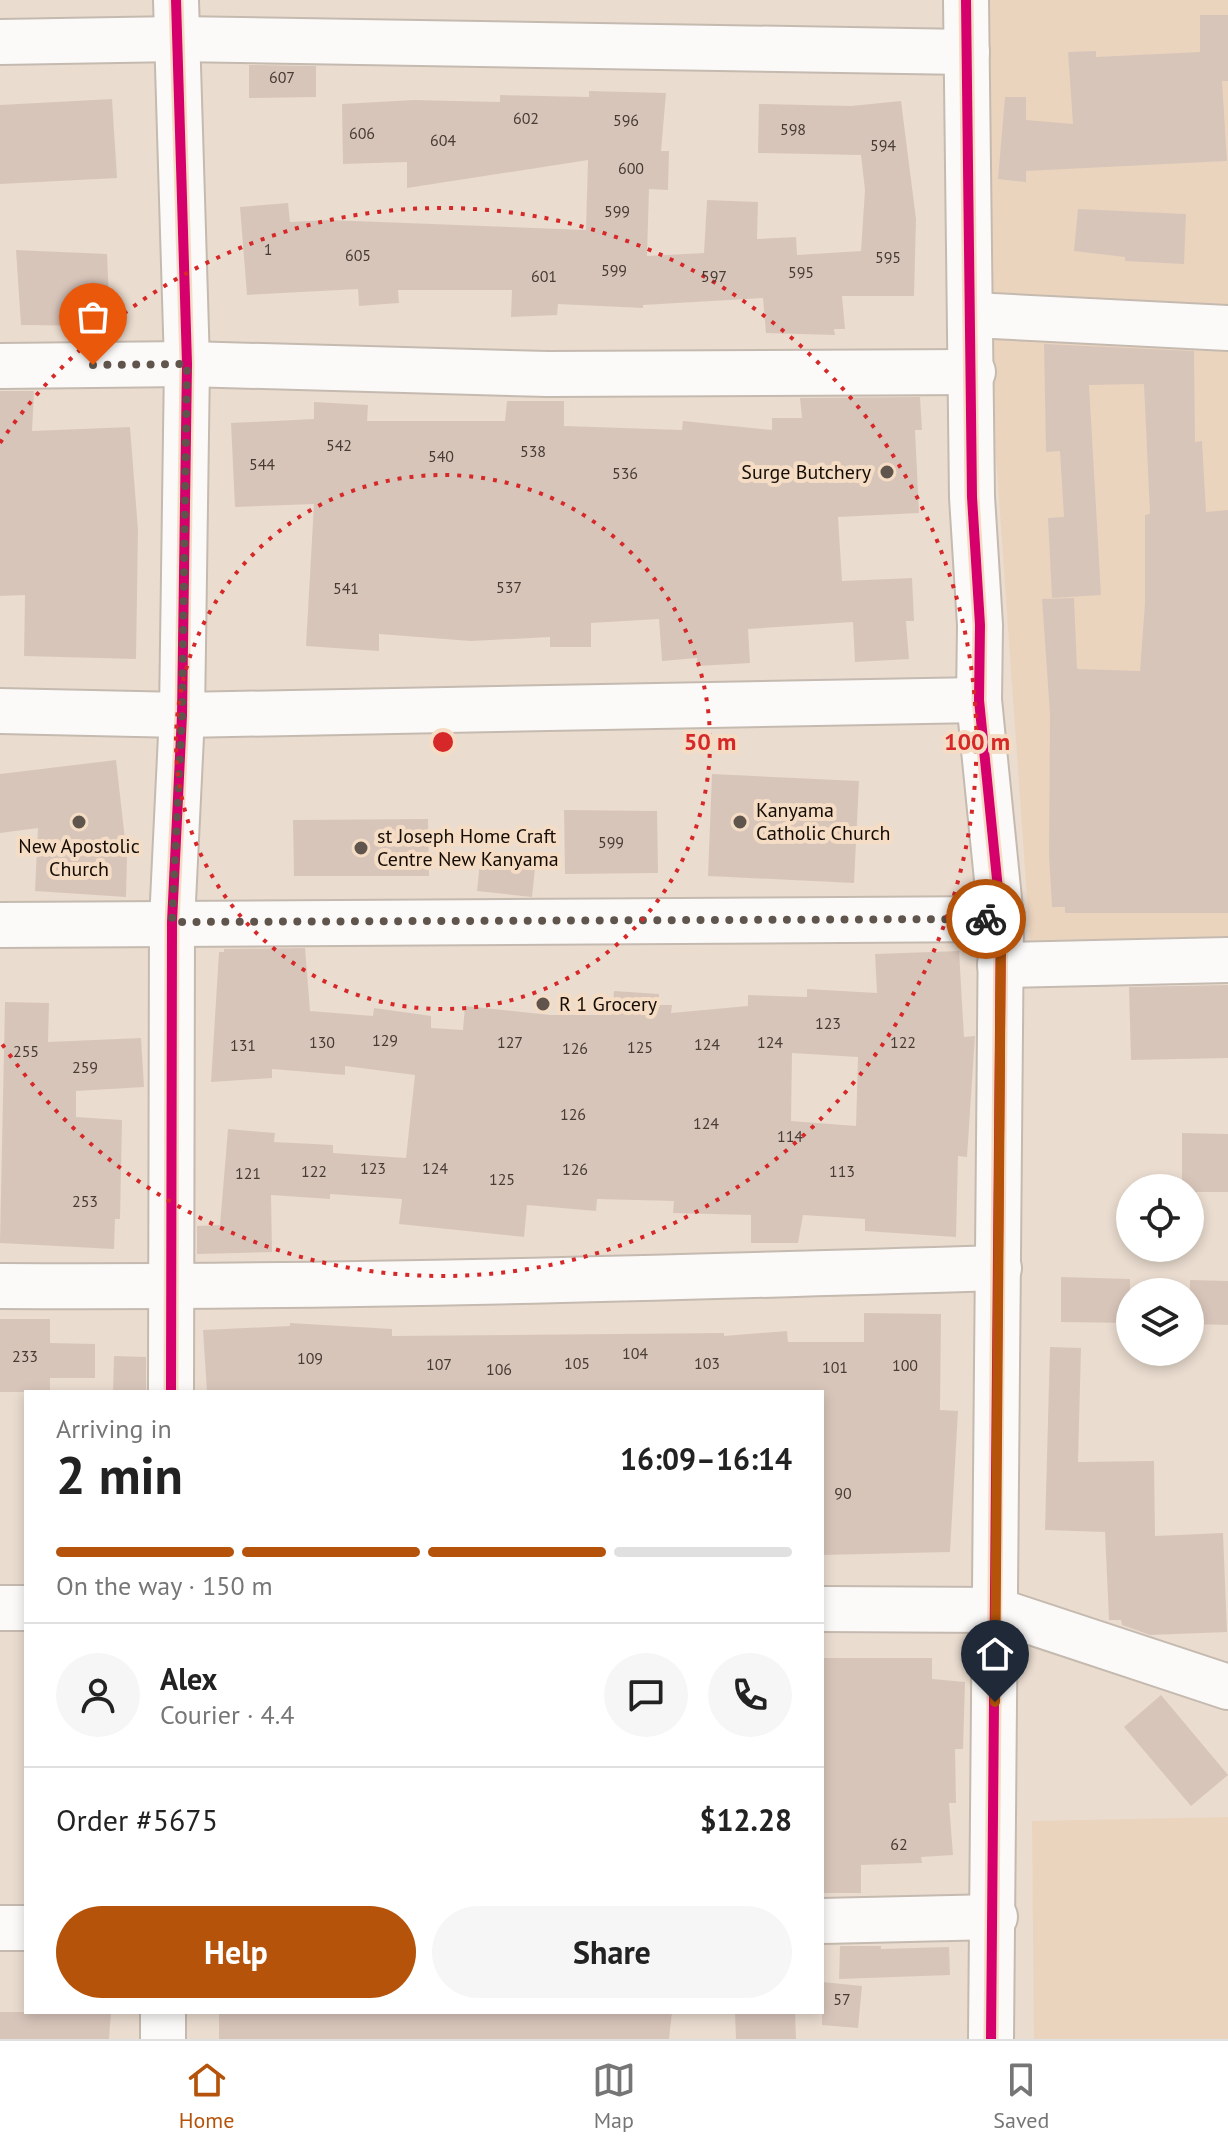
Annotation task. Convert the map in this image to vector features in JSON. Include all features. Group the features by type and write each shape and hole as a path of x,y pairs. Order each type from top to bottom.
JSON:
{"street":[{"path":"966,0 973,315 972,497 980,625 979,700 1001,919 995,1917 991,2039"},
{"path":"0,42 176,20 967,52"},
{"path":"171,1390 172,922 182,715 187,364 176,20"},
{"path":"973,315 1228,328"},
{"path":"0,366 187,364 548,374 973,372"},
{"path":"0,711 182,715 979,700"},
{"path":"0,925 1001,919"},
{"path":"1000,965 1228,960"},
{"path":"0,1286 173,1287 617,1280 999,1268"},
{"path":"0,1608 24,1608"},
{"path":"824,1609 995,1610 1228,1687"},
{"path":"824,1921 995,1917"},
{"path":"0,1928 24,1928"},
{"path":"163,2014 163,2039"}],"shaded area":[{"path":"964,0 1228,0 1228,938 1030,940"},
{"path":"1228,1817 1228,2039 1034,2039 1032,1821"}],"building":[{"path":"1200,15 1228,15 1228,81 1222,81 1227,161 1026,171 1026,182 998,179 1005,97 1026,97 1026,120 1073,124 1068,52 1096,51 1096,57 1200,52"},
{"path":"249,65 316,66 316,97 249,98"},
{"path":"589,91 666,93 661,151 669,151 668,190 649,189 647,256 704,253 707,200 758,202 757,239 796,237 797,255 861,251 865,190 861,155 758,153 759,104 851,106 901,101 916,219 914,296 842,296 845,329 834,329 835,335 766,333 763,298 643,305 643,308 558,304 557,315 511,317 512,290 398,290 399,303 359,306 358,289 247,295 240,207 288,203 290,222 328,220 586,230 588,160 407,188 407,162 343,164 342,104 414,100 500,102 500,95 589,97"},
{"path":"112,99 117,178 0,184 0,105"},
{"path":"1078,209 1186,214 1184,264 1125,261 1125,257 1074,251"},
{"path":"16,250 107,254 110,326 21,325"},
{"path":"1044,344 1194,351 1195,442 1202,441 1206,512 1228,510 1228,913 1065,913 1065,907 1052,907 1049,855 1050,714 1042,599 1074,598 1077,669 1140,671 1145,603 1145,515 1150,514 1144,384 1089,385 1101,595 1052,598 1048,518 1064,517 1060,451 1046,452"},
{"path":"0,391 34,391 32,431 130,427 138,530 136,659 24,656 25,595 0,596"},
{"path":"920,397 922,430 915,430 919,513 838,517 842,581 912,578 914,621 906,621 909,659 855,662 853,622 748,629 750,663 697,666 697,658 662,661 659,619 591,623 591,647 550,647 550,637 471,641 379,634 379,651 306,646 314,504 235,507 231,423 314,419 314,402 368,405 367,421 505,421 507,401 564,401 564,426 682,430 683,421 772,430 772,418 802,418 800,398"},
{"path":"116,760 127,857 126,897 35,891 38,828 0,833 0,774"},
{"name":"Kanyama Catholic Church","path":"712,774 859,781 854,883 708,876"},
{"path":"564,810 657,811 658,873 565,874"},
{"name":"st Joseph Home Craft Centre New Kanyama","path":"428,819 429,876 294,876 293,820"},
{"path":"481,853 536,859 532,897 477,891"},
{"path":"305,948 310,1011 373,1016 374,1008 431,1016 431,1028 463,1030 465,1006 550,1015 612,1015 614,991 659,994 659,1005 672,1005 671,1013 748,1006 748,995 807,997 807,989 877,993 875,954 959,951 964,1037 975,1036 967,1157 958,1156 956,1237 865,1231 865,1219 803,1215 798,1243 751,1243 751,1215 673,1213 674,1201 597,1199 596,1211 527,1205 524,1237 399,1224 402,1199 330,1194 330,1199 271,1195 272,1252 197,1254 197,1226 220,1225 228,1129 275,1133 274,1142 333,1145 333,1153 406,1158 415,1075 345,1066 345,1075 272,1069 272,1078 211,1082 219,952 224,952 224,949","holes":["792,1053 858,1057 856,1126 791,1121"]},
{"path":"1228,985 1228,1058 1131,1060 1129,987"},
{"path":"5,1002 49,1003 48,1042 141,1038 144,1087 76,1091 76,1117 122,1120 120,1219 115,1219 114,1249 0,1243"},
{"path":"1182,1133 1228,1134 1228,1192 1204,1192 1204,1174 1182,1174"},
{"path":"1061,1277 1116,1279 1116,1323 1061,1322"},
{"path":"1204,1280 1228,1281 1228,1325 1204,1324"},
{"path":"864,1313 941,1314 940,1410 958,1411 950,1552 824,1555 824,1390 207,1390 203,1330 290,1326 290,1323 392,1329 392,1336 724,1333 724,1336 787,1331 788,1342 864,1342"},
{"path":"0,1319 50,1319 50,1343 95,1344 95,1378 50,1378 50,1390 0,1392"},
{"path":"1050,1347 1081,1348 1078,1462 1154,1461 1155,1536 1223,1533 1227,1632 1150,1635 1122,1625 1121,1620 1109,1620 1105,1532 1045,1530"},
{"path":"114,1356 146,1357 146,1390 113,1390"},
{"path":"824,1658 932,1658 932,1679 965,1682 963,1749 955,1749 956,1803 949,1803 953,1855 921,1857 922,1863 861,1865 861,1893 824,1893"},
{"path":"1161,1695 1228,1775 1191,1806 1124,1727"},
{"path":"840,1946 881,1946 881,1949 949,1947 950,1975 839,1979"},
{"path":"824,1982 862,1986 858,2028 822,2025"},
{"path":"0,2012 111,2014 109,2039 0,2039"},
{"path":"219,2014 672,2014 669,2039 219,2039"},
{"path":"735,2014 795,2014 796,2039 736,2039"}],"cycle path":[{"path":"171,1390 172,922 182,715 187,364 176,0"},
{"path":"966,0 972,497 980,625 979,700 1001,919 991,2039"}],"way so far":[{"path":"93,365 187,364 182,715 172,922 986,919"}],"place":[{"name":"Surge Butchery","path":"887,472"},
{"name":"New Apostolic Church","path":"79,822"},
{"name":"Kanyama Catholic Church","path":"740,822"},
{"name":"st Joseph Home Craft Centre New Kanyama","path":"361,848"},
{"name":"R 1 Grocery","path":"543,1004"}],"route":[{"path":"986,919 1001,919 995,1702"}]}
